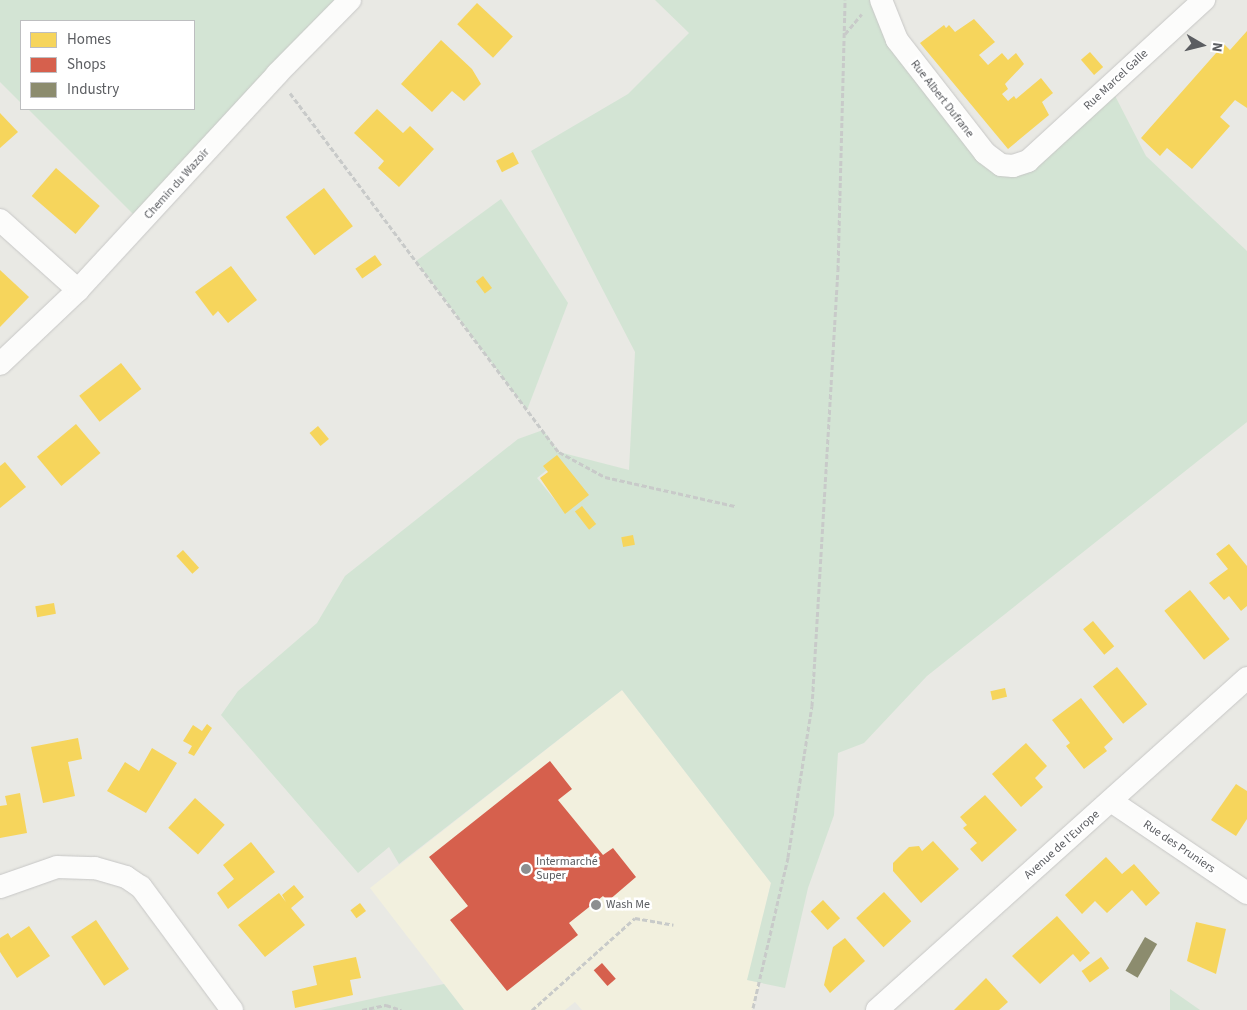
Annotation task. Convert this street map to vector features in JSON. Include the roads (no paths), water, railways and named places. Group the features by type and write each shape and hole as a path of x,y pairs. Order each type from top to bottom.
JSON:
{"street":[{"name":"Chemin du Wazoir","path":"0,364 78,290 277,74 350,0"},
{"name":"Rue Albert Dufrane","path":"881,0 897,40 985,153 1001,165 1028,161"},
{"name":"Rue Marcel Galle","path":"1028,161 1204,0"},
{"path":"0,220 78,290"},
{"name":"Avenue de l'Europe","path":"877,1010 1247,678"},
{"name":"Rue des Pruniers","path":"1112,801 1247,893"},
{"path":"0,886 57,867 95,868 126,877 141,888 232,1010"}],"place":[{"name":"Intermarché Super","path":"526,869"},
{"name":"Wash Me","path":"596,905"}]}
